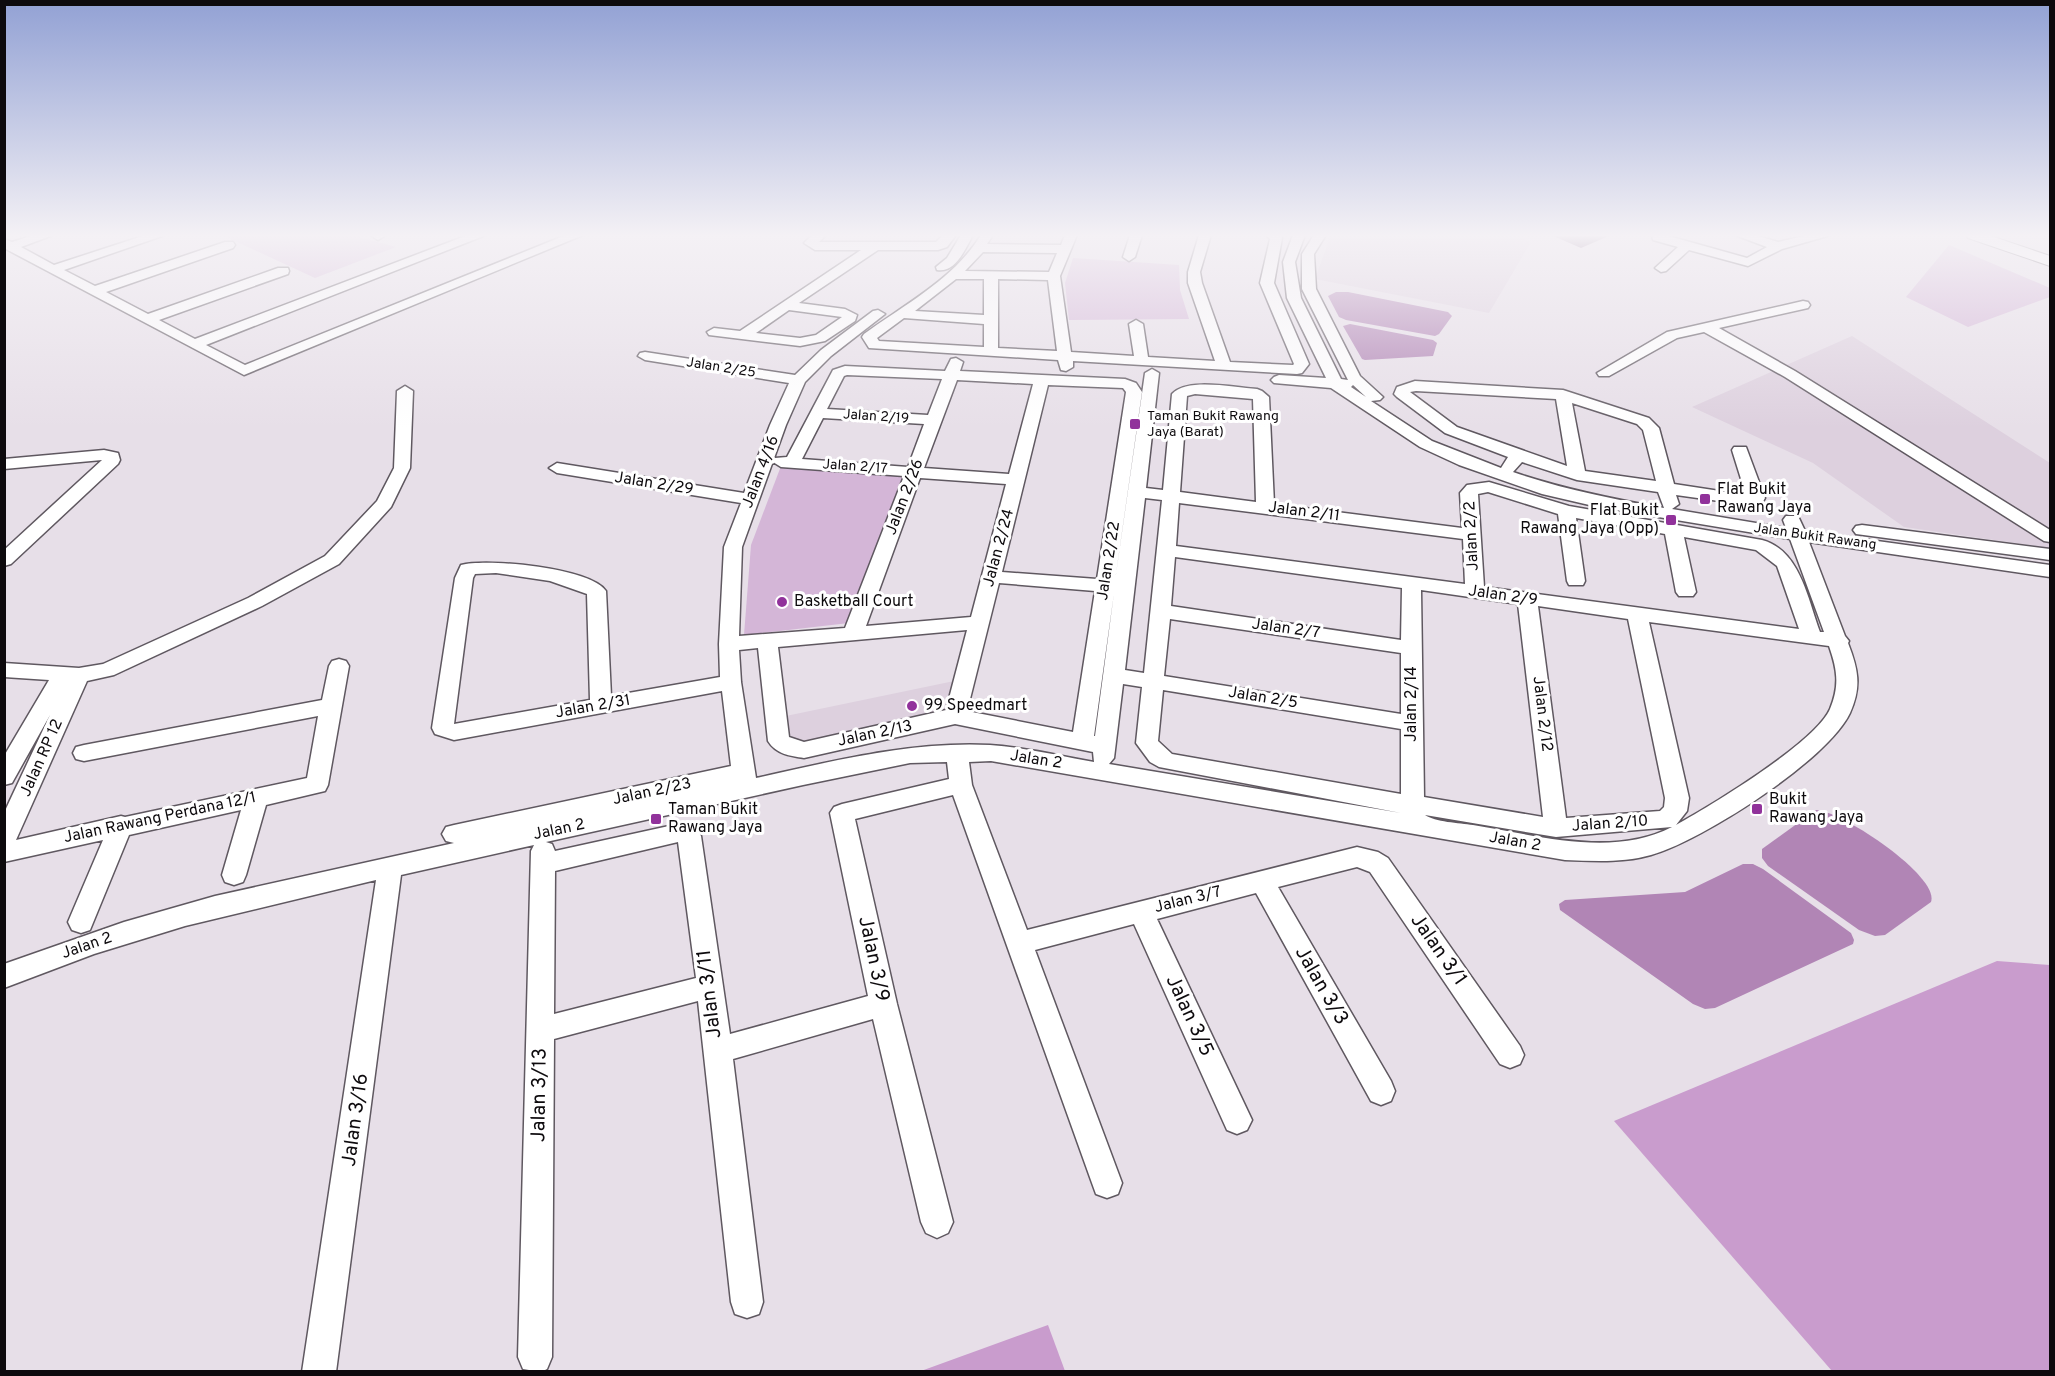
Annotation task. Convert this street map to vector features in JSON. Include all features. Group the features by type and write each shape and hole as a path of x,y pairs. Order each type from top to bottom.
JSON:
{"street":[{"path":"111,299 244,371 419,299"},
{"path":"148,319 204,299"},
{"path":"195,344 312,299"},
{"path":"742,336 797,299"},
{"name":"Jalan 4/16","path":"746,781 731,682 729,644 733,547 798,380 825,353 909,299"},
{"path":"918,299 869,337 874,345 991,352 1065,362 1359,384"},
{"path":"990,299 991,352"},
{"path":"1057,299 1065,362"},
{"path":"1201,299 1224,366"},
{"path":"1147,367 1224,366 1297,370 1302,364 1274,299"},
{"path":"1295,299 1336,384"},
{"name":"Jalan Bukit Rawang","path":"1315,299 1359,384 1405,419 1444,441 1514,462 1570,487 1668,497 1795,528 2050,571"},
{"path":"1604,373 1672,335 1803,305"},
{"path":"714,332 800,342 820,338 850,318 850,315 845,313 787,306"},
{"path":"900,314 990,320"},
{"path":"1101,771 1137,492 1147,367 1136,324"},
{"path":"1706,327 1790,374 2050,537"},
{"path":"825,353 1042,380"},
{"name":"Jalan 2/25","path":"645,356 798,380"},
{"path":"792,463 838,373 845,370 954,368 1065,362"},
{"name":"Jalan 2/26","path":"853,633 954,368"},
{"name":"Jalan 2/22","path":"1042,380 1125,384 1134,392 1082,743"},
{"name":"Jalan 2/24","path":"955,716 1042,380"},
{"name":"Jalan Bukit Rawang","path":"1336,384 1426,444 1497,474 1598,502 1795,528 2050,555"},
{"path":"1668,497 1648,425 1563,395 1529,391 1415,386 1402,390 1402,394 1451,430 1514,462 1668,497 1755,501 1756,498 1740,450"},
{"path":"1265,507 1261,397 1257,394 1193,389 1180,394 1147,743 1158,756 1167,761 1413,814"},
{"path":"4,670 70,675 107,670 255,602 332,560 385,503 402,468 405,391"},
{"path":"1563,395 1577,475"},
{"name":"Jalan 2/19","path":"818,413 934,420"},
{"path":"4,560 112,460 112,457 104,455 6,465"},
{"name":"Jalan 2/17","path":"765,460 1016,480"},
{"name":"Jalan 2/29","path":"557,468 750,499"},
{"name":"Jalan 2/2","path":"1475,592 1469,494 1473,489 1479,487 1499,489 1566,512 1749,542 1776,555 1785,563 1812,638"},
{"name":"Jalan 2/11","path":"1137,492 1471,534"},
{"path":"1566,512 1576,581"},
{"name":"Jalan 2","path":"4,976 190,912 544,834 746,781 910,755 957,752 991,753 1101,771 1413,814 1565,850 1607,853 1662,843 1735,800 1823,735 1838,716 1845,695 1848,671 1839,641 1795,528"},
{"path":"1673,530 1686,592"},
{"name":"Jalan 2/9","path":"1166,550 1839,641"},
{"name":"Jalan 2/31","path":"601,706 596,591 571,580 496,567 481,566 468,569 464,578 443,728 454,732 601,706 731,682"},
{"path":"991,577 1125,587"},
{"name":"Jalan 2/14","path":"1411,584 1413,814"},
{"name":"Jalan 2/12","path":"1527,599 1556,828"},
{"name":"Jalan 2/7","path":"1161,611 1412,648"},
{"name":"Jalan 2/10","path":"1413,814 1556,828 1666,820 1672,816 1677,806 1637,614"},
{"path":"729,644 979,623"},
{"name":"Jalan 2/13","path":"766,641 779,741 790,748 804,750 955,716 1104,746"},
{"path":"84,753 331,706 339,666"},
{"path":"7,765 70,675"},
{"name":"Jalan RP 12","path":"4,840 70,675"},
{"name":"Jalan 2/5","path":"1113,675 1412,723"},
{"name":"Jalan Rawang Perdana 12/1","path":"4,852 317,785 331,706"},
{"path":"957,752 962,785 1107,1183"},
{"name":"Jalan 2/23","path":"454,834 746,781"},
{"name":"Jalan 3/9","path":"937,1222 883,1004 842,813 962,785"},
{"path":"234,875 256,798"},
{"path":"81,922 122,825"},
{"name":"Jalan 3/11","path":"543,864 678,833 687,833 691,839 747,1302"},
{"name":"Jalan 3/13","path":"535,1357 544,834"},
{"name":"Jalan 3/7","path":"1019,943 1357,857"},
{"name":"Jalan 3/1","path":"1357,857 1369,859 1379,865 1510,1055"},
{"name":"Jalan 3/16","path":"319,1371 390,867"},
{"name":"Jalan 3/3","path":"1262,881 1381,1091"},
{"name":"Jalan 3/5","path":"1142,912 1237,1120"},
{"path":"541,1030 710,986"},
{"path":"717,1051 883,1004"}],"shaded area":[{"path":"1067,299 1183,299 1189,319 1069,320"},
{"path":"1330,299 1384,299 1448,312 1452,316 1435,336 1339,317"},
{"path":"1418,299 1497,299 1489,313"},
{"path":"1911,299 2044,299 1968,327"},
{"path":"1350,324 1433,340 1437,343 1433,356 1365,360 1362,359 1343,326"},
{"path":"1852,336 2050,463 2050,548 1904,527 1813,463 1692,407"},
{"path":"781,466 900,473 906,481 849,623 744,635 751,545"},
{"path":"959,680 950,713 792,745 781,717"},
{"path":"1816,810 1828,813 1865,832 1905,861 1930,891 1931,902 1885,935 1875,936 1859,930 1768,866 1762,858 1762,849"},
{"path":"1743,864 1753,864 1763,869 1851,933 1853,944 1715,1008 1705,1009 1693,1004 1560,910 1559,904 1565,900 1685,892"},
{"path":"1997,961 2050,965 2050,1371 1832,1371 1614,1121"},
{"path":"1048,1325 1065,1371 921,1371"}],"place":[{"name":"Taman Bukit Rawang Jaya (Barat)","path":"1135,424"},
{"name":"Flat Bukit Rawang Jaya","path":"1705,499"},
{"name":"Flat Bukit Rawang Jaya (Opp)","path":"1671,520"},
{"name":"Basketball Court","path":"782,602"},
{"name":"99 Speedmart","path":"912,706"},
{"name":"Bukit Rawang Jaya","path":"1757,809"},
{"name":"Taman Bukit Rawang Jaya","path":"656,819"}]}
